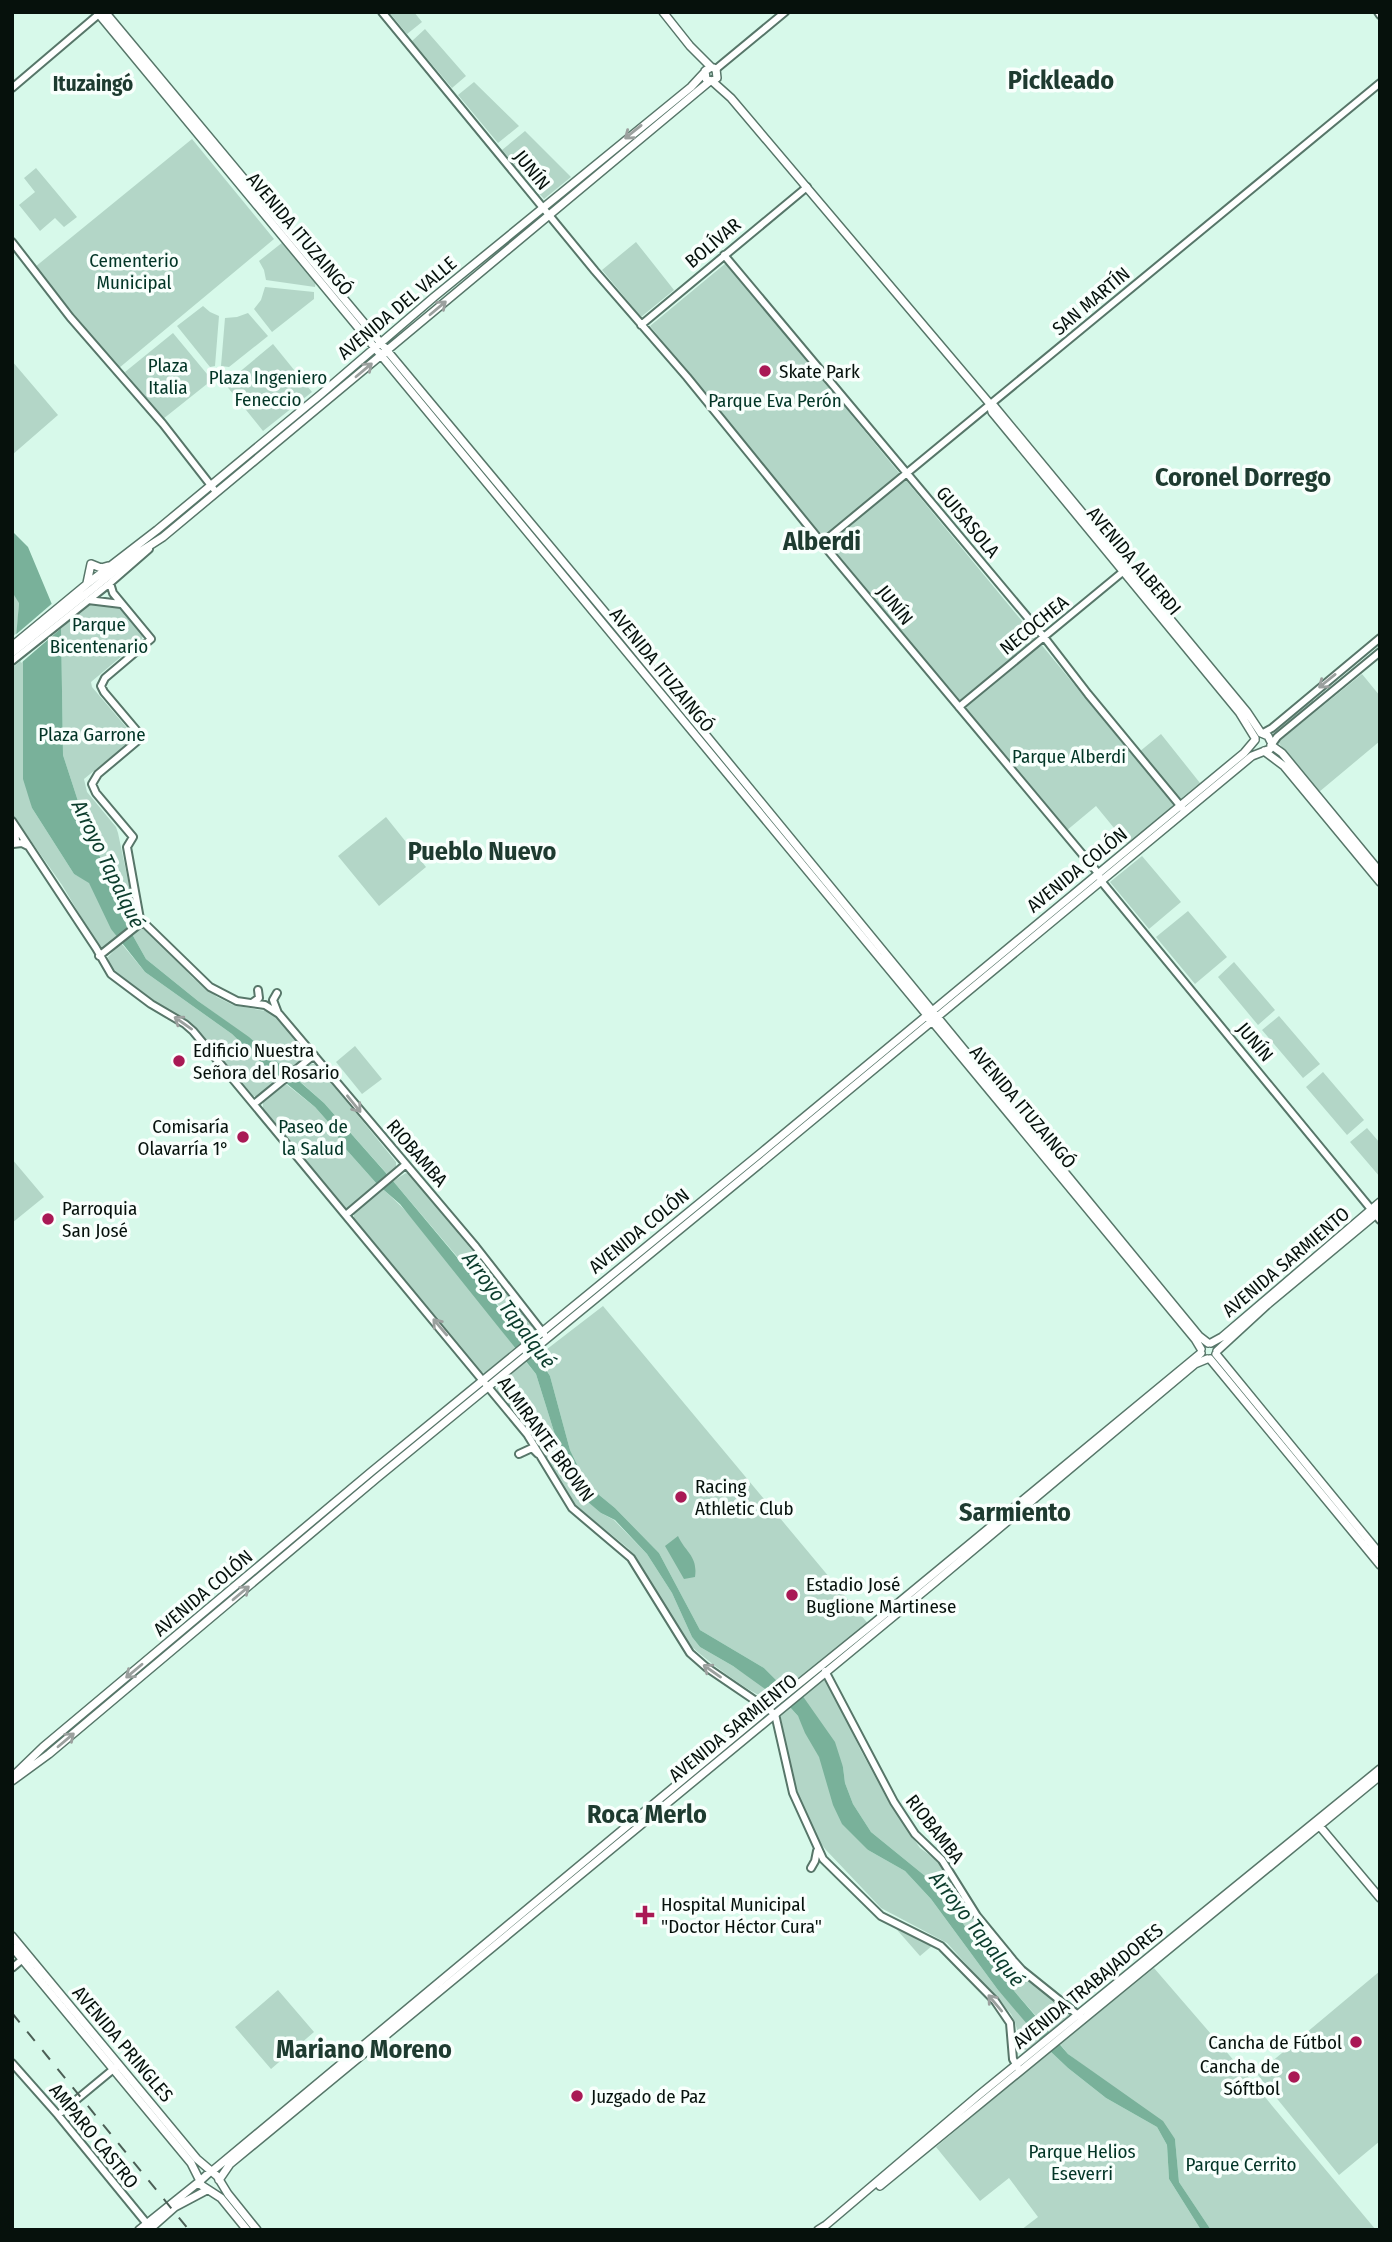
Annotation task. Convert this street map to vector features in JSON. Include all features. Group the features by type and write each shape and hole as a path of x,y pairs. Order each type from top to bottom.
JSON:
{"main road":[{"name":"AVENIDA ALBERDI","path":"663,12 711,74 989,404 992,412 1256,723 1258,736"},
{"name":"AVENIDA ITUZAINGÓ","path":"100,13 932,1016 1199,1336 1209,1343"},
{"name":"AVENIDA DEL VALLE","path":"13,658 63,612 135,555 163,537 213,489 377,346 542,207 691,87 711,74"},
{"name":"AVENIDA DEL VALLE","path":"12,646 63,612 87,584 213,489 383,354 549,216 711,74"},
{"path":"87,584 92,564 101,568 112,565"},
{"name":"AVENIDA COLÓN","path":"1183,809 1244,753 1258,736"},
{"path":"1380,872 1282,753 1271,744 1268,736 1258,736 1263,750 1284,766 1380,883"},
{"name":"AVENIDA COLÓN","path":"12,1779 43,1746 542,1337 767,1158 932,1016 1100,877 1183,809 1252,756 1270,748 1271,744"},
{"name":"AVENIDA ITUZAINGÓ","path":"932,1016 1195,1339 1380,1554"},
{"name":"AVENIDA SARMIENTO","path":"200,2181 1209,1354 1376,1214 1380,1202"},
{"name":"AVENIDA SARMIENTO","path":"1209,1354 1209,1343 1222,1336 1376,1214"},
{"name":"AVENIDA ITUZAINGÓ","path":"1209,1354 1380,1564"},
{"name":"AVENIDA COLÓN","path":"12,1779 49,1754 487,1383"},
{"name":"AVENIDA SARMIENTO","path":"207,2190 215,2186 230,2164 774,1709"},
{"name":"AVENIDA TRABAJADORES","path":"1318,1824 1380,1769"},
{"name":"AVENIDA TRABAJADORES","path":"830,2230 1034,2054 1380,1776"},
{"path":"1318,1824 1380,1898"},
{"name":"AVENIDA PRINGLES","path":"12,1936 25,1957 117,2066 197,2159 215,2173 219,2180"},
{"name":"AVENIDA PRINGLES","path":"12,1947 25,1957"},
{"name":"AVENIDA PRINGLES","path":"117,2066 191,2163 207,2190"},
{"name":"AVENIDA TRABAJADORES","path":"818,2230 1018,2068"},
{"path":"219,2180 257,2230"},
{"path":"149,2228 200,2181"},
{"path":"139,2230 149,2228 175,2207 207,2190 221,2198 247,2230"}],"street":[{"name":"JUNÍN","path":"382,12 549,216 687,377 1376,1214"},
{"name":"AVENIDA DEL VALLE","path":"711,74 785,12"},
{"path":"12,88 100,13"},
{"name":"SAN MARTÍN","path":"822,542 1380,83"},
{"name":"BOLÍVAR","path":"641,325 807,187"},
{"path":"12,242 71,317 163,424 213,489"},
{"name":"GUISASOLA","path":"724,255 1183,809"},
{"name":"AVENIDA DEL VALLE","path":"63,612 88,600 163,537"},
{"name":"NECOCHEA","path":"959,706 1126,570"},
{"path":"99,956 143,921 139,915 127,846 133,838 96,793 92,784 96,776 142,737 104,692 101,684 104,677 151,639 121,604 110,583"},
{"path":"88,600 121,604"},
{"name":"AVENIDA COLÓN","path":"1258,736 1272,728 1380,638"},
{"path":"1271,744 1380,652"},
{"path":"13,822 16,834 13,844 22,843 29,846"},
{"name":"ALMIRANTE BROWN","path":"13,822 111,974 151,1004 189,1027 487,1383 534,1443 572,1508 628,1554 694,1658 774,1709"},
{"name":"RIOBAMBA","path":"143,921 210,987 237,1001 270,1007 279,1014 498,1273 542,1337"},
{"path":"252,1003 259,998 258,990"},
{"path":"277,993 274,1000 279,1014"},
{"path":"254,1104 314,1055"},
{"path":"346,1214 405,1165"},
{"path":"521,1428 527,1442 519,1454 532,1448 545,1463"},
{"name":"RIOBAMBA","path":"824,1668 894,1802 915,1834 942,1860 977,1916 1013,1960 1081,2018"},
{"path":"774,1709 793,1793 817,1849 830,1866 881,1916 933,1941 947,1951 1002,2010 1010,2023 1013,2059 1018,2068"},
{"path":"817,1849 818,1854 811,1868 820,1864 830,1866"},
{"path":"12,1968 25,1957"},
{"path":"1013,2042 1023,2055 1034,2054"},
{"name":"AMPARO CASTRO","path":"12,2063 58,2115 149,2228"},
{"path":"58,2115 117,2066"}],"green space":[{"path":"389,12 414,12 422,22 407,34"},
{"path":"425,29 466,76 452,88 412,41"},
{"path":"474,82 519,126 498,143 458,95"},
{"path":"525,131 571,177 544,199 502,150"},
{"name":"Cementerio Municipal","path":"192,139 274,239 119,368 35,267"},
{"path":"36,168 77,217 64,227 55,218 40,231 19,205 35,192 24,178"},
{"path":"283,242 316,281 315,287 266,280 259,261"},
{"path":"636,242 674,290 641,317 602,270"},
{"name":"Parque Eva Perón","path":"726,263 900,474 823,537 650,326"},
{"name":"Plaza Ingeniero Feneccio","path":"265,287 314,292 314,299 272,332 254,309 261,300"},
{"name":"Plaza Ingeniero Feneccio","path":"203,306 219,316 215,366 210,367 177,326"},
{"name":"Plaza Ingeniero Feneccio","path":"248,313 268,336 229,367 221,366 225,318"},
{"name":"Plaza Italia","path":"173,333 212,380 163,419 125,372"},
{"name":"Plaza Ingeniero Feneccio","path":"273,344 312,392 263,431 225,384"},
{"path":"12,361 58,415 12,455"},
{"path":"904,478 1036,638 960,702 827,541"},
{"path":"12,592 19,602 17,633 12,637"},
{"name":"Parque Bicentenario","path":"91,602 118,606 143,635 142,639 91,682 92,687 133,735 133,739 84,779 87,792 118,833 136,918 128,928 106,868 90,838 63,755 61,626"},
{"name":"Parque Alberdi","path":"1040,643 1175,807 1128,845 1096,806 1066,831 964,707"},
{"name":"Parque Bicentenario","path":"23,659 24,752 32,808 74,874 89,882 117,937 106,947 99,947 62,885 12,814 12,668"},
{"path":"1362,674 1380,696 1380,741 1319,792 1278,742"},
{"path":"1311,698 1315,703 1276,736 1271,731"},
{"path":"1161,734 1200,783 1179,800 1139,752"},
{"path":"386,817 426,867 379,906 338,856"},
{"path":"1142,856 1181,902 1149,929 1110,882"},
{"path":"1188,911 1227,957 1195,984 1156,937"},
{"path":"139,928 150,931 193,978 217,997 233,1005 274,1015 307,1053 306,1057 289,1072 146,959 132,934"},
{"path":"121,943 145,972 232,1034 280,1079 257,1097 250,1095 192,1024 157,1003 110,968 108,957"},
{"path":"1234,962 1275,1010 1258,1025 1218,977"},
{"path":"1279,1016 1320,1064 1303,1078 1262,1030"},
{"path":"355,1046 382,1079 362,1094 336,1062"},
{"path":"311,1064 316,1064 396,1162 396,1168 388,1175 324,1103 295,1077"},
{"path":"1323,1072 1364,1120 1347,1135 1306,1087"},
{"name":"Paseo de la Salud","path":"286,1084 315,1107 330,1124 344,1147 377,1184 348,1208 344,1208 263,1108 263,1102"},
{"path":"1367,1128 1380,1143 1380,1177 1350,1142"},
{"path":"12,1159 44,1197 12,1223"},
{"path":"406,1173 410,1174 535,1328 534,1333 527,1339 393,1181"},
{"path":"383,1189 436,1245 515,1348 485,1373 480,1372 354,1220 354,1213"},
{"name":"Racing Athletic Club","path":"603,1306 870,1626 787,1691 764,1668 700,1630 659,1553 615,1508 587,1485 570,1450 550,1376 538,1356"},
{"path":"526,1362 536,1374 565,1467 601,1513 614,1520 647,1554 672,1593 692,1637 700,1647 775,1694 778,1698 774,1701 742,1685 687,1642 629,1549 574,1504 537,1443 496,1391 498,1385"},
{"path":"825,1677 891,1806 920,1848 938,1861 970,1912 1019,1971 1071,2015 1071,2019 1052,2034 1015,1992 930,1880 871,1832 853,1804 845,1783 843,1767 802,1695"},
{"path":"789,1706 798,1716 868,1850 905,1871 931,1899 998,1990 1043,2041 1029,2051 1022,2049 1011,2014 947,1943 881,1908 818,1840 795,1791 781,1719 781,1713"},
{"path":"891,1923 933,1945 920,1956"},
{"name":"Parque Cerrito","path":"1154,1968 1376,2230 1211,2230 1179,2182 1175,2139 1068,2054 1060,2044"},
{"path":"1380,1971 1380,2141 1339,2175 1257,2074"},
{"path":"278,1990 314,2032 271,2069 235,2027"},
{"name":"Parque Helios Eseverri","path":"1050,2051 1106,2098 1157,2127 1167,2145 1169,2179 1201,2230 1021,2230 1038,2217 1009,2178 980,2201 936,2147"}],"shaded area":[{"path":"12,531 28,547 61,626 63,755 90,838 106,868 123,918 146,959 249,1037 324,1103 522,1332 550,1376 570,1450 587,1485 615,1508 659,1553 700,1630 764,1668 787,1691 802,1695 835,1742 853,1804 871,1832 930,1880 1015,1992 1068,2054 1163,2121 1175,2139 1179,2182 1211,2230 1201,2230 1169,2179 1167,2145 1157,2127 1106,2098 1050,2051 998,1990 931,1899 905,1871 868,1850 842,1824 833,1805 819,1757 798,1716 789,1706 733,1666 700,1647 692,1637 672,1593 647,1554 615,1520 588,1502 565,1467 536,1374 400,1204 377,1184 344,1147 330,1124 315,1107 232,1034 145,972 111,929 89,883 74,874 32,808 23,779 23,659 16,638 19,603 12,592"},
{"path":"678,1536 693,1559 695,1577 684,1579 665,1546"}],"pier":[{"path":"55,601 65,625 21,663 13,637"}],"railway":[{"path":"12,2013 189,2230"}],"place":[{"name":"Skate Park","path":"765,371"},
{"name":"Edificio Nuestra Señora del Rosario","path":"179,1061"},
{"name":"Comisaría Olavarría 1°","path":"243,1137"},
{"name":"Parroquia San José","path":"48,1219"},
{"name":"Racing Athletic Club","path":"681,1497"},
{"name":"Estadio José Buglione Martinese","path":"792,1595"},
{"name":"Hospital Municipal \"Doctor Héctor Cura\"","path":"645,1915"},
{"name":"Cancha de Fútbol","path":"1356,2042"},
{"name":"Cancha de Sóftbol","path":"1294,2077"},
{"name":"Juzgado de Paz","path":"577,2096"}],"district":[{"name":"Pickleado","path":"1061,80"},
{"name":"Ituzaingó","path":"93,84"},
{"name":"Coronel Dorrego","path":"1243,477"},
{"name":"Alberdi","path":"822,541"},
{"name":"Pueblo Nuevo","path":"482,851"},
{"name":"Sarmiento","path":"1015,1512"},
{"name":"Roca Merlo","path":"647,1814"},
{"name":"Mariano Moreno","path":"364,2049"}],"park label":[{"name":"Plaza Garrone","path":"92,734"}],"water label":[{"name":"Arroyo Tapalqué","path":"108,864"},
{"name":"Arroyo Tapalqué","path":"509,1310"},
{"name":"Arroyo Tapalqué","path":"977,1929"}]}
